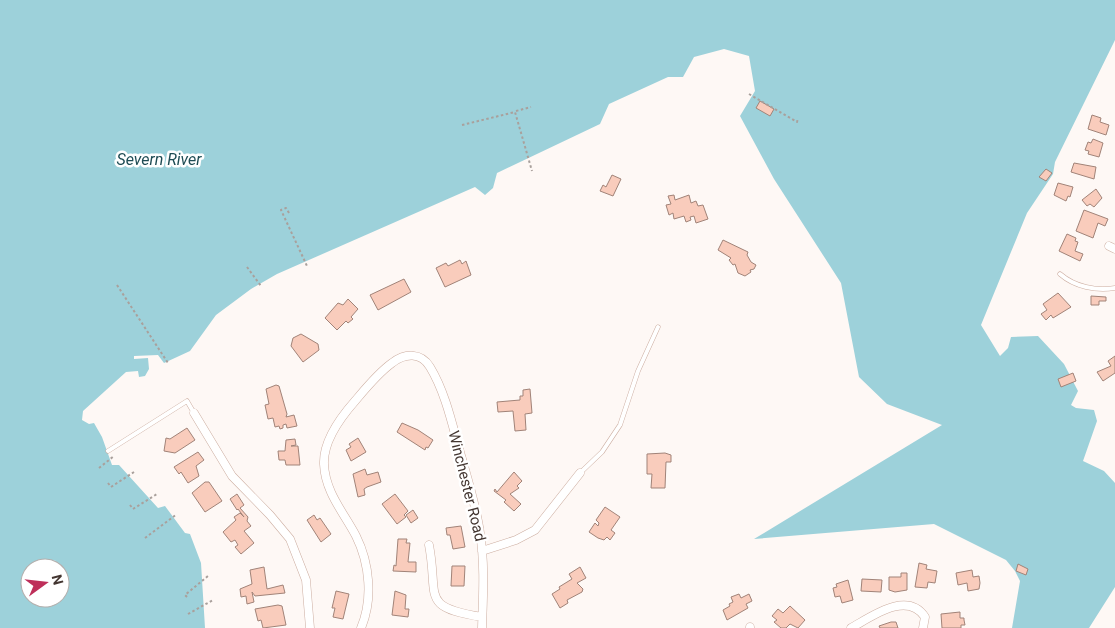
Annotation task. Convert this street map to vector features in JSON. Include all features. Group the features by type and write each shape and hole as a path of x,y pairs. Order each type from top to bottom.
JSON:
{"street":[{"name":"Winchester Road","path":"361,628 367,613 368,578 356,536 328,487 324,463 325,452 334,430 363,391 392,363 401,357 416,355 428,362 436,377 454,432 473,502 482,551 482,628"},
{"path":"194,413 232,476 270,515 290,539 306,580 310,628"},
{"path":"482,551 516,540 535,530 580,473"},
{"path":"429,545 435,599 444,608 456,613 482,616"},
{"path":"851,628 878,612 903,605 913,606 920,610 925,617 923,628"}],"lane":[{"path":"1060,274 1068,282 1082,286 1100,289 1115,288"},
{"path":"580,473 602,452 620,425 638,371 658,327"},
{"path":"108,451 187,401 194,413"}],"path":[{"path":"749,94 797,122 798,118"},
{"path":"462,125 531,107"},
{"path":"515,112 532,171"},
{"path":"289,213 286,208 281,210 307,266"},
{"path":"247,267 261,286"},
{"path":"117,286 168,363"},
{"path":"99,468 114,456"},
{"path":"108,484 111,487 134,472"},
{"path":"130,505 133,510 157,494"},
{"path":"145,538 177,514"},
{"path":"187,597 185,595 208,576"},
{"path":"188,614 213,600"}],"water":[{"name":"Severn River","path":"0,0 1115,0 1115,40 1055,162 1053,174 1027,213 981,325 1000,356 1008,348 1011,337 1038,336 1064,364 1078,391 1071,405 1076,408 1094,410 1097,421 1083,461 1104,471 1115,483 1115,587 1089,628 1012,628 1020,581 1015,571 1006,560 934,524 754,539 942,425 887,404 859,377 841,283 774,179 740,116 755,91 749,56 724,49 694,57 683,77 668,77 609,104 600,124 497,173 493,188 485,195 475,187 277,274 251,289 216,315 190,351 164,363 158,355 134,356 134,359 148,358 149,369 145,376 139,377 138,371 126,372 83,411 82,420 89,424 94,423 102,437 112,465 119,465 158,508 165,506 185,533 190,534 201,563 205,628 0,628"}],"building":[{"path":"760,101 774,109 770,116 756,108"},
{"path":"1092,115 1101,118 1100,122 1109,125 1106,135 1088,129"},
{"path":"1093,139 1103,143 1099,157 1088,154 1089,151 1085,150 1088,142 1091,143"},
{"path":"1074,163 1096,167 1094,179 1071,172"},
{"path":"1046,169 1052,173 1046,181 1039,177"},
{"path":"612,175 621,179 613,196 600,191 603,185 606,187"},
{"path":"1058,183 1073,187 1070,197 1068,196 1066,201 1054,195"},
{"path":"1096,189 1102,198 1094,207 1090,204 1087,206 1082,200"},
{"path":"674,195 675,200 689,195 691,203 696,201 698,206 703,205 708,219 696,223 694,216 690,217 691,220 686,222 684,216 674,219 673,213 669,215 666,205 671,204 668,196"},
{"path":"1084,210 1108,219 1105,226 1098,223 1093,238 1076,231"},
{"path":"1067,234 1076,238 1075,241 1078,242 1075,251 1083,254 1080,261 1059,251"},
{"path":"723,240 748,252 747,255 751,262 756,265 754,269 750,270 751,272 745,276 738,273 735,264 733,265 729,260 731,258 718,250"},
{"path":"460,260 462,264 466,261 471,275 445,287 436,268 446,263 448,266"},
{"path":"404,279 411,292 378,310 370,295"},
{"path":"1058,293 1071,307 1053,318 1051,315 1046,320 1041,314 1047,310 1043,304"},
{"path":"1091,296 1106,297 1106,301 1099,301 1099,305 1091,305"},
{"path":"348,299 358,309 351,317 353,319 348,323 346,321 337,330 325,318 338,303 343,305"},
{"path":"301,334 318,344 319,350 303,362 291,346 293,338"},
{"path":"1115,356 1115,373 1103,381 1097,372 1111,366 1108,361"},
{"path":"1073,373 1076,381 1061,387 1058,379"},
{"path":"276,385 279,386 287,414 286,417 294,415 297,426 287,428 286,424 280,429 279,426 275,427 273,418 268,419 265,405 269,404 266,389"},
{"path":"530,389 532,413 525,414 526,430 515,431 513,411 498,412 497,402 520,400 520,396 523,396 523,390"},
{"path":"402,423 418,430 433,440 428,448 426,447 425,450 397,432"},
{"path":"187,428 195,440 175,453 164,451 166,438 170,439"},
{"path":"358,438 366,452 351,461 346,450 351,447 349,444"},
{"path":"295,439 296,445 291,446 298,446 300,465 286,465 285,460 279,460 278,451 285,451 286,440"},
{"path":"198,452 204,460 196,466 199,476 188,483 181,472 179,474 174,467"},
{"path":"665,453 671,455 671,462 666,462 665,488 651,488 652,474 647,474 647,454"},
{"path":"365,469 367,475 378,472 381,482 367,487 364,489 365,495 358,497 353,474"},
{"path":"514,472 522,481 517,486 519,488 510,494 521,504 514,511 504,502 506,500 494,491 495,489 497,492"},
{"path":"205,482 209,482 222,501 205,512 192,493"},
{"path":"237,494 244,505 240,508 248,517 247,521 251,526 244,531 254,543 241,554 235,547 238,545 235,540 231,542 223,532 236,520 234,517 240,513 244,517 230,499"},
{"path":"395,494 408,511 404,515 406,517 397,524 382,504"},
{"path":"605,507 620,517 611,530 615,533 610,540 607,537 604,540 598,538 589,532 595,523 598,526 599,523 596,520"},
{"path":"413,510 418,518 411,523 406,515"},
{"path":"314,515 317,520 320,518 331,534 321,542 307,520"},
{"path":"461,526 465,547 453,549 450,535 447,535 446,528"},
{"path":"398,539 407,539 406,543 410,543 408,562 416,562 416,572 393,571 394,565 396,566"},
{"path":"919,563 927,565 926,569 937,571 935,583 928,582 927,588 915,587"},
{"path":"1018,564 1028,569 1026,575 1016,571"},
{"path":"452,566 465,566 464,586 451,586"},
{"path":"264,567 267,589 283,585 285,593 255,596 252,592 254,602 247,604 246,596 241,597 240,589 252,584 250,570"},
{"path":"580,567 586,578 577,583 583,589 582,592 567,600 568,603 560,608 552,594 572,579 569,574"},
{"path":"972,570 973,577 979,576 979,589 968,591 967,583 958,585 956,573"},
{"path":"901,573 907,573 907,590 895,592 889,590 889,577 901,577"},
{"path":"862,579 882,580 881,592 861,591"},
{"path":"848,580 853,600 842,603 840,596 835,597 833,588 837,587 836,584"},
{"path":"336,591 349,594 343,619 333,617 335,608 332,608"},
{"path":"395,591 406,595 405,609 409,609 408,617 392,615"},
{"path":"739,594 741,598 749,594 752,601 746,604 748,608 727,620 723,610 733,602 731,597"},
{"path":"282,606 286,625 263,628 261,620 258,621 255,609"},
{"path":"790,606 805,620 798,628 790,624 786,628 781,628 774,622 777,620 772,616 778,609 783,613"},
{"path":"960,612 960,618 964,618 965,625 961,625 961,628 942,628 941,614"},
{"path":"896,622 898,628 880,628 879,626"}]}
